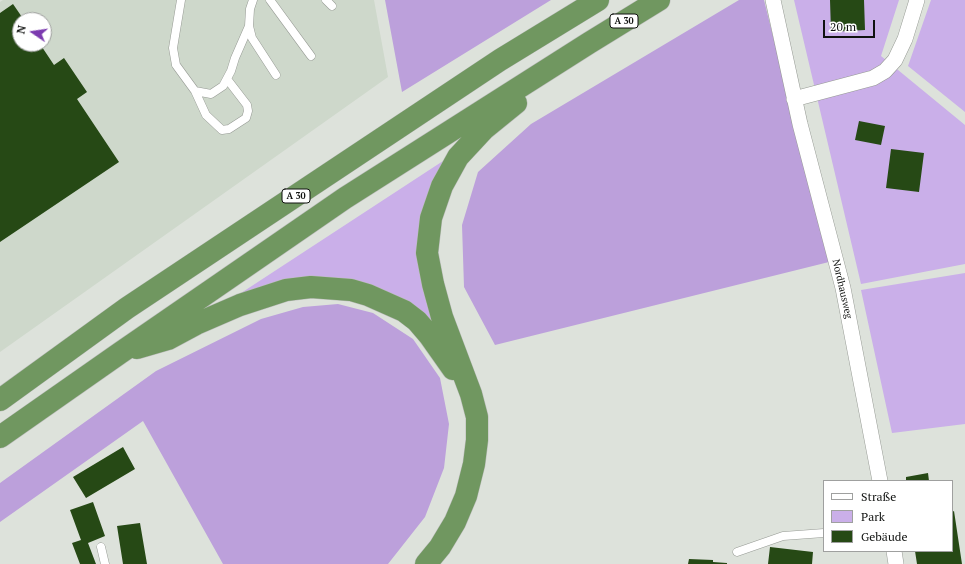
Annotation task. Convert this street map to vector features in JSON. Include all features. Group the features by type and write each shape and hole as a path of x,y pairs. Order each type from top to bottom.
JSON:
{"highway":[{"name":"A 30","path":"0,400 127,308 500,60 598,0"},
{"name":"A 30","path":"0,437 345,198 589,43 660,0"},
{"path":"426,564 440,547 455,522 466,496 474,464 477,440 477,417 471,394 442,317 433,284 427,253 431,218 442,186 458,157 484,129 589,43"},
{"path":"120,353 168,339 196,324 240,305 286,290 312,287 350,290 387,302 404,311 417,321 429,335 471,394"}],"street":[{"name":"Nordhausweg","path":"773,0 794,99 842,288 880,480"},
{"path":"794,99 873,78 885,71 895,60 905,39 917,0"},
{"path":"894,552 896,564"}],"lane":[{"path":"181,0 173,48 176,65 195,91 206,115 222,130 229,129 246,118 248,111 247,104 227,79"},
{"path":"253,0 250,9 249,26 252,38 276,75"},
{"path":"270,0 311,56"},
{"path":"195,91 211,94 223,86 231,71 249,26"},
{"path":"737,552 783,536 823,533"},
{"path":"101,548 105,564"}],"shaded area":[{"path":"3,0 374,0 388,77 0,352 0,2"},
{"path":"385,0 551,0 402,92"},
{"path":"739,0 764,0 829,262 495,345 464,287 462,225 478,172 531,124"},
{"path":"338,304 373,313 413,339 440,378 449,424 444,468 425,517 388,564 223,564 143,421 0,522 0,483 156,371 261,319 303,307"}],"green space":[{"path":"794,0 899,0 881,56 965,125 965,264 861,284"},
{"path":"931,0 965,0 965,112 908,66"},
{"path":"443,161 432,185 438,332 400,299 238,295"},
{"path":"965,273 965,424 892,433 861,290"}],"building":[{"path":"830,0 864,0 865,30 831,32"},
{"path":"13,4 18,12 12,12 12,52 45,52 54,65 64,58 87,92 77,99 119,162 0,242 0,13"},
{"path":"859,121 885,126 881,145 855,140"},
{"path":"891,149 924,153 919,192 886,188"},
{"path":"123,447 135,469 86,498 73,477"},
{"path":"928,473 929,480 906,480 906,477"},
{"path":"93,502 105,536 88,543 96,564 80,564 72,543 81,540 70,510"},
{"path":"953,512 962,564 917,564 915,552 953,552"},
{"path":"140,523 147,564 123,564 117,526"},
{"path":"770,547 813,552 812,564 768,564"},
{"path":"689,559 713,560 713,562 727,564 688,564"}]}
